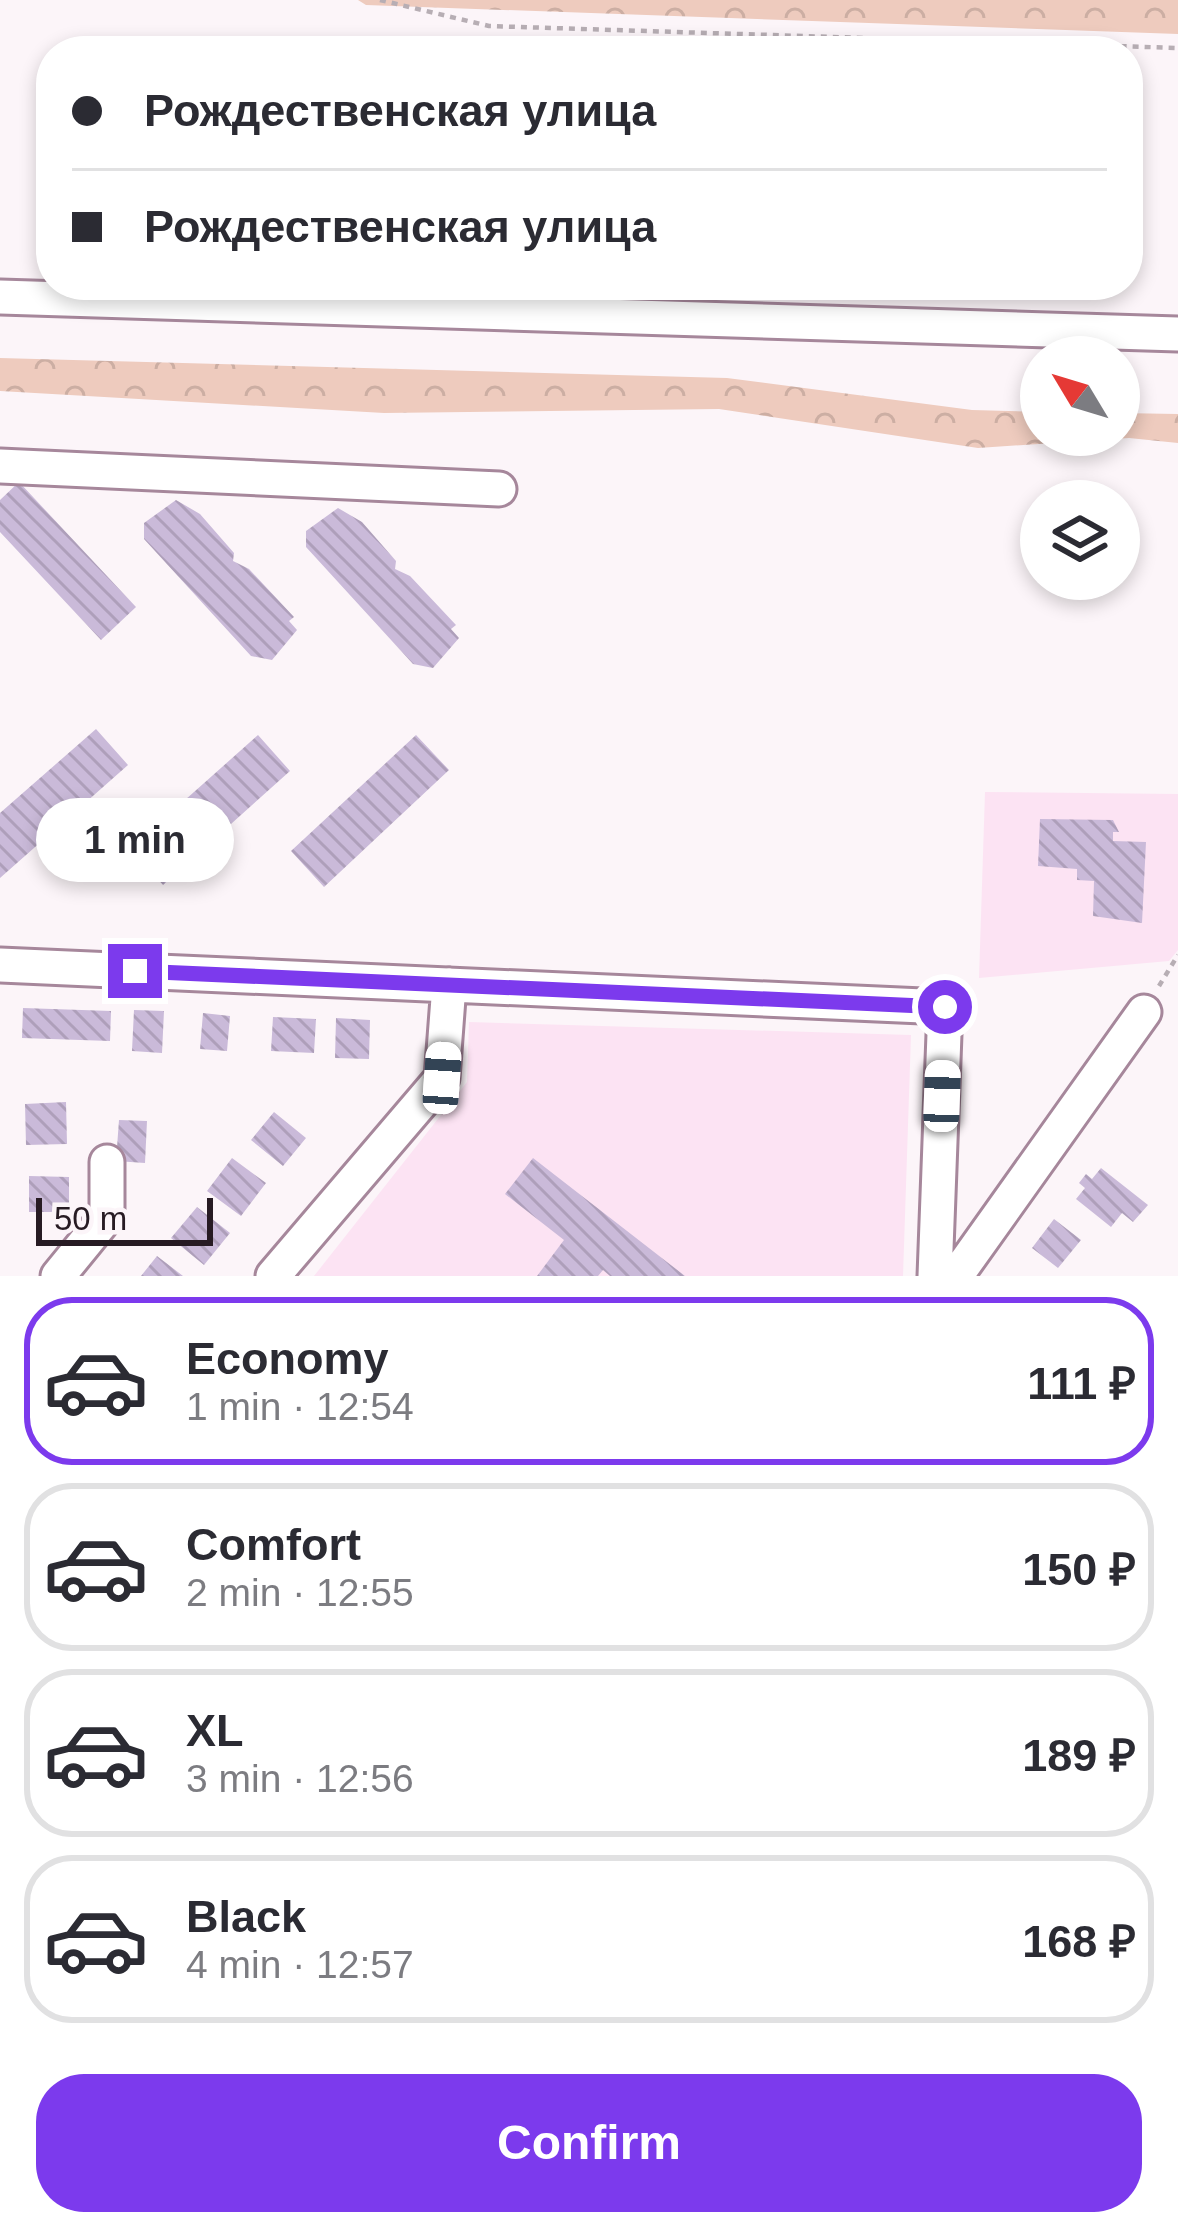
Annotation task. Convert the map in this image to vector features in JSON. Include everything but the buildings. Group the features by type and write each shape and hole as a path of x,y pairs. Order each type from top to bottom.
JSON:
{"street":[{"path":"0,297 36,298"},
{"path":"96,300 1178,334"},
{"path":"0,466 499,489"},
{"path":"0,965 945,1007 935,1276"},
{"path":"273,1276 442,1078 449,985"},
{"path":"956,1276 1144,1012"},
{"path":"58,1276 107,1216 107,1162"}],"path":[{"path":"380,0 489,26 789,36"},
{"path":"1143,48 1178,49"},
{"path":"1144,1012 1178,955"}],"shaded area":[{"path":"985,792 1178,794 1178,950 1169,961 979,978"},
{"path":"469,1022 911,1035 903,1276 314,1276 467,1082"}],"green space":[{"path":"358,0 1178,0 1178,34 366,5"},
{"path":"0,358 727,378 972,410 1020,411 1020,445 978,448 719,409 384,413 0,391"},
{"path":"1140,413 1178,414 1178,443 1140,439"}],"route":[{"path":"135,971 945,1007"}]}
